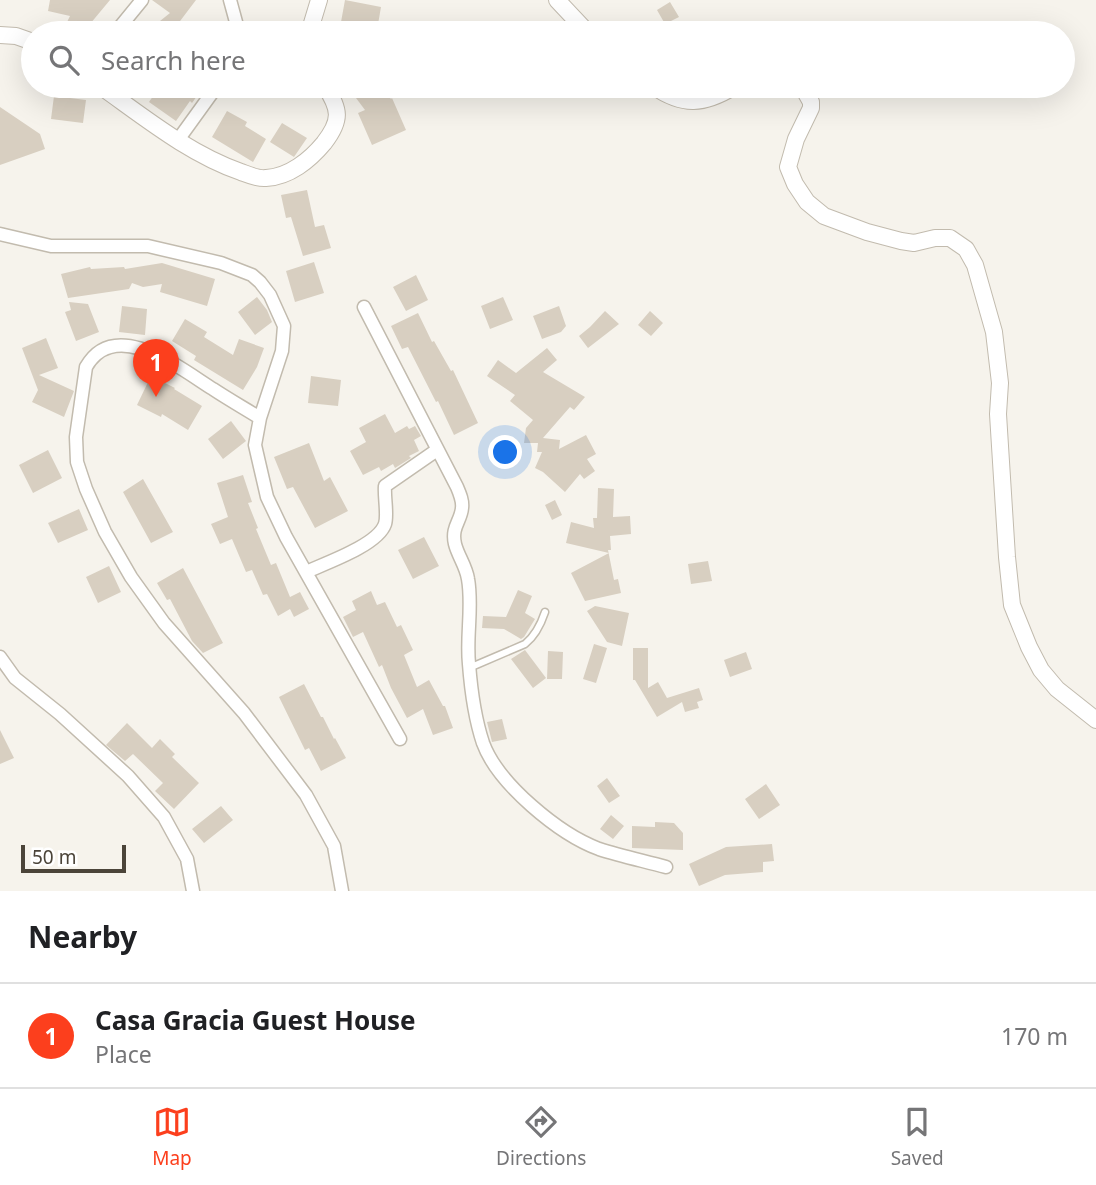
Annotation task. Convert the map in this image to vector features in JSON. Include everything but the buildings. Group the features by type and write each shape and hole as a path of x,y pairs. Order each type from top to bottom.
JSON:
{"street":[{"path":"125,21 142,0"},
{"path":"230,0 236,21"},
{"path":"312,21 319,0"},
{"path":"557,0 577,21"},
{"path":"0,35 21,38"},
{"path":"117,98 178,140 234,170 264,179 291,170 311,158 334,130 337,117 332,98"},
{"path":"178,140 209,98"},
{"path":"674,98 706,101 714,98"},
{"path":"809,98 811,108 796,139 788,167 807,202 824,216 901,242 950,238 965,249 975,265 994,332 1000,383 998,414 1012,605 1041,670 1057,689 1096,720"},
{"path":"0,234 51,246 148,246 221,263 251,275 260,282 270,295 284,326 282,351 260,418 255,445 267,497 286,537 400,739"},
{"path":"364,307 457,487 463,504 454,532 470,596 469,668 483,742 497,769 513,788 543,815 571,835 599,849 666,867"},
{"path":"260,418 169,360 144,349 121,345 100,350 86,367 76,437 78,462 86,489 105,532 131,577 164,623 244,713 306,795 334,846 342,891"},
{"path":"306,572 376,537 385,525 385,486 437,450"},
{"path":"0,657 15,678 60,714 128,776 164,817 187,859 193,891"}],"lane":[{"path":"469,668 531,640 545,612"}],"place":[{"name":"Casa Gracia Guest House","path":"156,397"}]}
